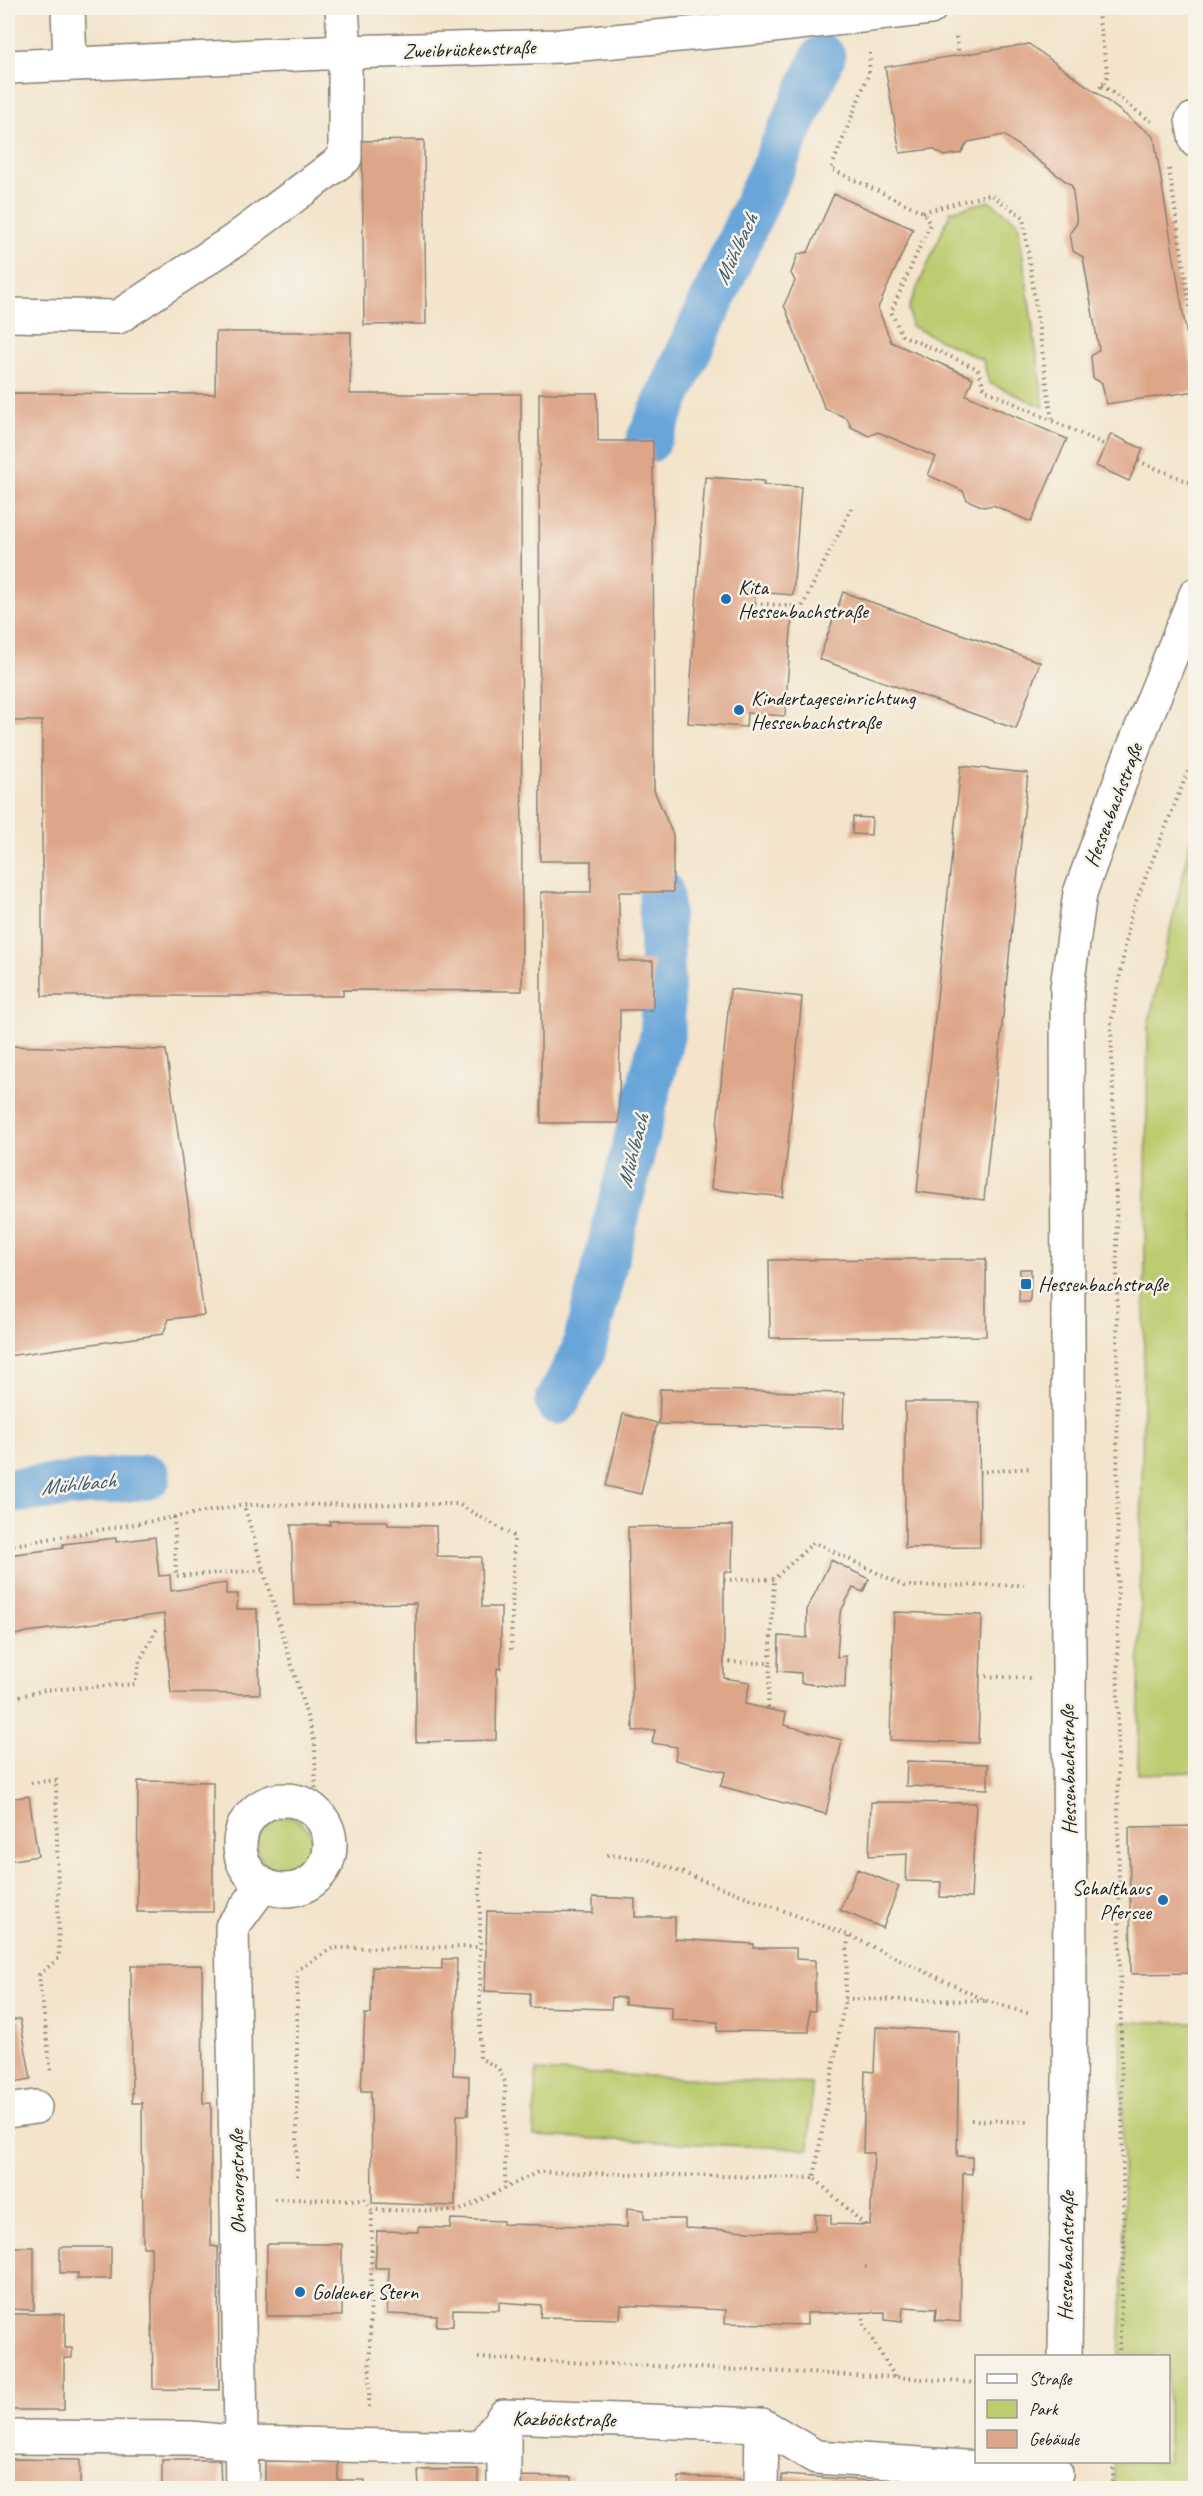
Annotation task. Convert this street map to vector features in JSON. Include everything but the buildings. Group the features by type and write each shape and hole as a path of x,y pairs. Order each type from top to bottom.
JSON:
{"street":[{"path":"68,8 70,64"},
{"path":"8,315 118,317 235,240 345,158 345,52 342,8"},
{"name":"Zweibrückenstraße","path":"8,67 345,52 560,46 764,17 872,15 930,8"},
{"name":"Hessenbachstraße","path":"1065,2355 1070,2012 1066,987 1080,893 1123,774 1196,594"},
{"path":"285,1800 296,1801 316,1812 323,1821 330,1842 326,1865 320,1874 299,1888 281,1890 263,1885 253,1878 241,1857 241,1832 246,1821 263,1805 285,1800"},
{"name":"Ohnsorgstraße","path":"242,2488 232,1927 263,1885"},
{"path":"504,2416 504,2488"},
{"name":"Kazböckstraße","path":"8,2437 190,2438 241,2443 481,2448 504,2416 762,2426 816,2457 1056,2474"},
{"path":"761,2488 762,2426"}],"path":[{"path":"1096,8 1108,76 1096,93"},
{"path":"872,15 869,73 831,169 923,212 930,224 891,312 902,335 978,369 985,390 1105,445"},
{"path":"1102,85 1154,124"},
{"path":"1168,165 1196,346"},
{"path":"923,212 990,194 1023,218 1052,420"},
{"path":"1138,461 1196,485"},
{"path":"755,603 802,607 853,505"},
{"path":"1119,2355 1124,2252 1118,1810 1117,1238 1111,1024 1131,914 1196,751"},
{"path":"979,1472 1067,1468"},
{"path":"8,1546 244,1505 458,1504 514,1536 511,1653"},
{"path":"244,1505 315,1743 316,1812"},
{"path":"174,1517 176,1576 264,1570"},
{"path":"724,1580 774,1579 814,1542 904,1586 1024,1585"},
{"path":"768,1708 774,1579"},
{"path":"8,1699 45,1690 135,1684 140,1660 158,1627"},
{"path":"723,1662 770,1663"},
{"path":"980,1676 1067,1679"},
{"path":"21,2109 56,2102 39,1975 59,1958 56,1780 31,1783"},
{"path":"480,1852 480,2058 498,2068 505,2082 505,2187"},
{"path":"607,1856 646,1859 848,1935 987,2001 1027,2014 1070,2012"},
{"path":"814,2178 845,1999 848,1935"},
{"path":"297,2176 297,1970 333,1948 480,1947"},
{"path":"845,1999 987,2001"},
{"path":"971,2120 1068,2124"},
{"path":"372,2210 458,2211 538,2172 814,2178 865,2225"},
{"path":"238,2198 365,2200 372,2210 369,2446"},
{"path":"863,2312 864,2326 895,2377"},
{"path":"478,2358 895,2377 975,2383"},
{"path":"1112,2488 1114,2463"}],"green space":[{"path":"989,201 1018,222 1044,407 989,383 983,360 911,326 909,307 951,211"},
{"path":"1195,823 1195,1772 1138,1774 1148,1025"},
{"path":"285,1817 300,1822 308,1830 313,1845 308,1860 300,1868 285,1873 270,1868 262,1860 257,1845 262,1830 270,1822"},
{"path":"1121,2022 1195,2022 1195,2488 1112,2488 1114,2463 1170,2463 1170,2355 1119,2355 1124,2252"},
{"path":"536,2071 812,2084 809,2149 534,2136"}],"waterway":[{"name":"Mühlbach","path":"648,441 823,57"},
{"name":"Mühlbach","path":"557,1402 583,1352 663,1032 661,892"},
{"name":"Mühlbach","path":"8,1491 148,1477"}],"place":[{"name":"Kita Hessenbachstraße","path":"726,599"},
{"name":"Kindertageseinrichtung Hessenbachstraße","path":"739,710"},
{"name":"Hessenbachstraße","path":"1026,1284"},
{"name":"Schalthaus Pfersee","path":"1163,1900"},
{"name":"Goldener Stern","path":"300,2292"}]}
